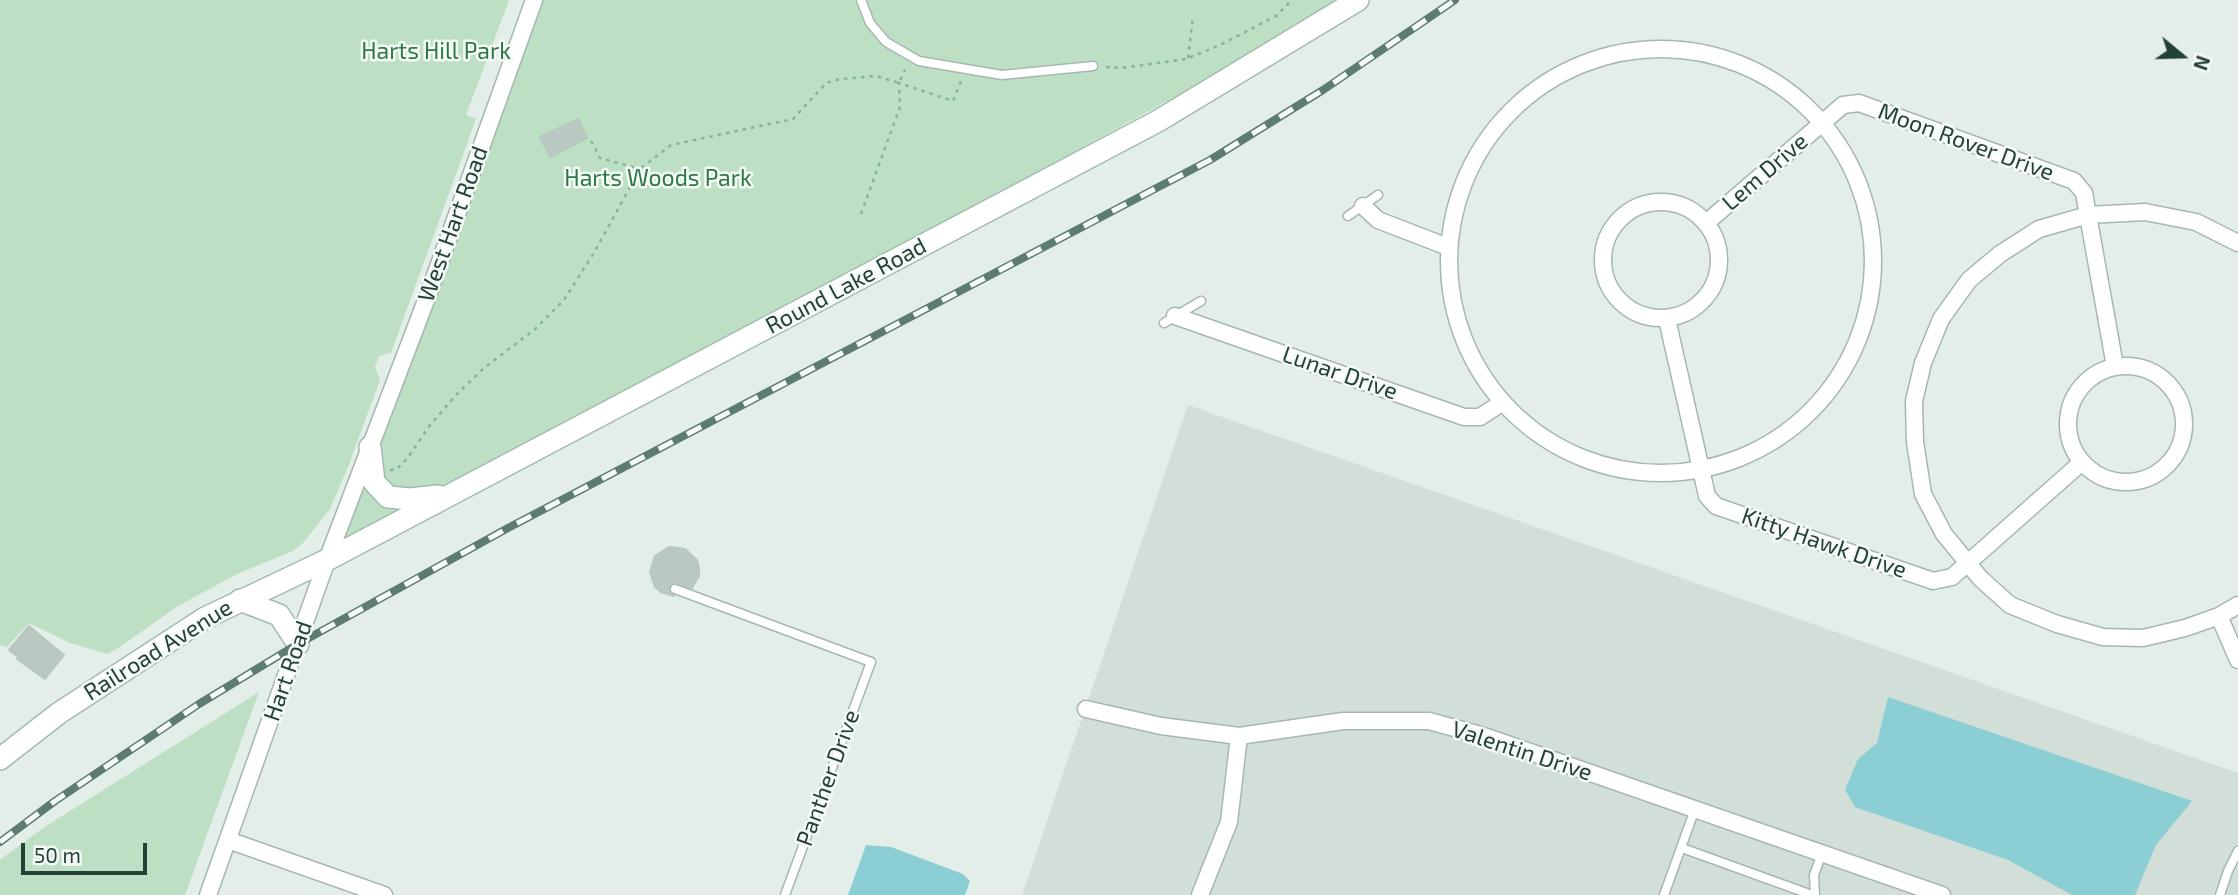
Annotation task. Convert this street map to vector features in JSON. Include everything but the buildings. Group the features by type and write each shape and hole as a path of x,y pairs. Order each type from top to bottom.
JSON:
{"main road":[{"name":"Round Lake Road","path":"327,560 1158,121 1358,0"},
{"path":"370,447 373,482 388,497 410,499 451,495"},
{"name":"Railroad Avenue","path":"0,759 59,713 205,618 327,560"},
{"path":"240,600 279,615 298,644"}],"street":[{"name":"West Hart Road","path":"370,447 534,0"},
{"path":"1670,48 1718,56 1760,73 1800,98 1825,121 1854,171 1868,210 1874,251 1870,293 1856,340 1836,383 1808,415 1774,443 1728,462 1702,469 1665,473 1609,466 1558,447 1514,415 1484,379 1463,340 1450,292 1448,247 1456,204 1475,158 1498,125 1524,98 1563,74 1620,54 1670,48"},
{"name":"Moon Rover Drive","path":"1825,121 1843,105 1859,103 2074,181 2084,193 2115,366"},
{"name":"Lem Drive","path":"1706,223 1825,121"},
{"name":"Lem Drive","path":"1652,202 1681,206 1691,210 1706,223 1715,238 1719,256 1718,274 1711,290 1699,304 1685,314 1667,319 1647,318 1629,310 1614,296 1604,278 1602,258 1606,239 1617,221 1633,209 1652,202"},
{"path":"1363,206 1378,220 1448,247"},
{"path":"2238,243 2196,222 2145,212 2088,215 2039,229 2000,254 1969,280 1941,318 1923,362 1914,401 1915,442 1923,494 1944,534 1980,578 2010,605 2057,625 2103,637 2143,638 2219,617 2238,605"},
{"name":"Lunar Drive","path":"1169,319 1464,417 1480,417 1503,402"},
{"path":"1667,319 1702,469"},
{"path":"2115,366 2133,366 2151,371 2167,382 2178,397 2184,415 2183,434 2177,451 2166,466 2150,477 2132,482 2105,478 2082,462 2071,445 2068,425 2071,405 2080,387 2096,374 2115,366"},
{"name":"Hart Road","path":"208,895 370,447"},
{"path":"1967,563 2082,462"},
{"name":"Kitty Hawk Drive","path":"1702,469 1707,496 1716,506 1933,581 1952,577 1967,563"},
{"path":"2219,617 2238,660"},
{"name":"Valentin Drive","path":"1086,709 1161,726 1239,736 1343,721 1429,722 1484,736 1942,895"},
{"path":"1200,895 1229,822 1239,736"},
{"path":"228,840 384,895"}],"lane":[{"path":"861,0 870,23 886,42 919,61 1002,75 1093,66"},
{"path":"1348,216 1378,195"},
{"path":"1169,319 1201,301"},
{"name":"Panther Drive","path":"675,589 871,662 785,895"},
{"path":"1664,895 1695,809"},
{"path":"1682,848 1813,895 1814,874 1822,853"},
{"path":"2220,895 2238,851"}],"path":[{"path":"1093,66 1121,68 1188,58 1276,16 1292,0"},
{"path":"1188,58 1193,17"},
{"path":"861,214 900,107 900,83 905,70"},
{"path":"383,471 397,468 456,395 484,368 534,330 564,300 595,251 640,169 671,145 793,119 826,83 840,79 876,76 953,102 961,81"},
{"path":"591,141 600,158 640,169"}],"shaded area":[{"path":"1188,405 2238,773 2238,895 1022,895"}],"green space":[{"name":"Harts Hill Park","path":"0,0 509,0 466,115 476,119 391,353 379,356 375,367 380,380 330,509 303,543 293,551 237,574 178,606 107,654 70,643 29,623 7,647 0,645"},
{"name":"Harts Woods Park","path":"532,0 1352,0 327,560"},
{"path":"259,692 185,895 0,895 0,860 43,828"}],"water":[{"path":"1888,697 2192,801 2156,845 2135,895 2072,895 2008,860 1855,807 1845,790 1858,759 1877,743"},
{"path":"866,845 891,847 963,874 970,881 965,895 848,895"}],"railway":[{"path":"0,842 55,801 199,704 298,644 508,528 1210,160 1323,90 1455,0"}]}
